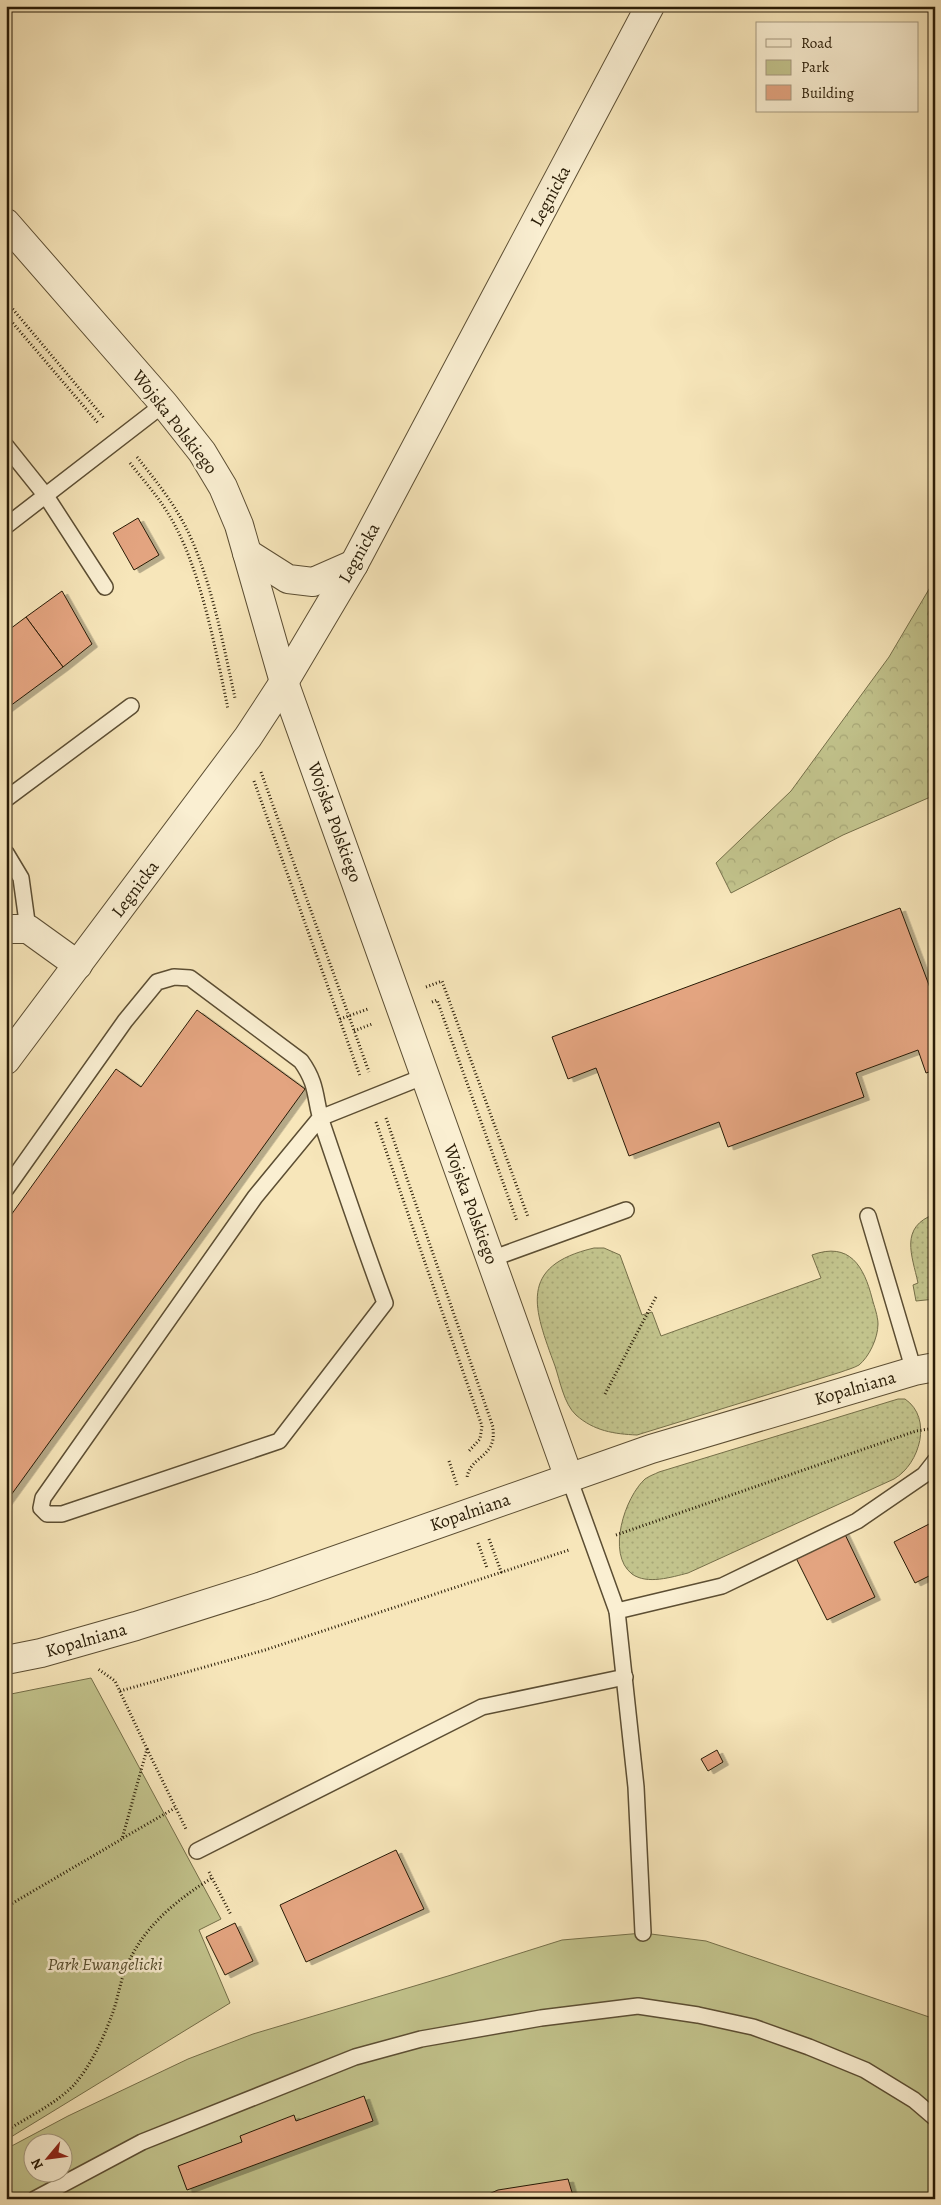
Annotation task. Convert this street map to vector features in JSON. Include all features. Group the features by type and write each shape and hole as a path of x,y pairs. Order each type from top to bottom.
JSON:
{"street":[{"name":"Legnicka","path":"6,1060 244,742 284,682 354,564 650,6"},
{"name":"Wojska Polskiego","path":"6,223 164,404 202,452 223,487 247,553 284,682 569,1478"},
{"path":"247,553 288,579 313,582 354,564"},
{"path":"17,929 78,966"},
{"name":"Kopalniana","path":"6,1660 42,1653 136,1626 262,1586 477,1509 742,1421 929,1370"}],"lane":[{"path":"6,526 164,404"},
{"path":"6,446 46,496 105,587"},
{"path":"6,799 131,706"},
{"path":"6,853 21,878 17,929"},
{"path":"6,1189 125,1021 157,982 174,977 190,978 301,1061 310,1075 316,1090 320,1118 352,1216 385,1303 279,1441 62,1514 47,1514 40,1508 43,1498 255,1197 320,1118 425,1076"},
{"path":"490,1260 626,1210"},
{"path":"868,1216 929,1370"},
{"path":"617,1611 722,1586 731,1582 857,1521 924,1475 935,1461"},
{"path":"569,1478 617,1611 636,1787 643,1933"},
{"path":"197,1851 482,1707 625,1678"},
{"path":"35,2199 142,2142 355,2057 421,2039 596,2010 638,2006 698,2015 753,2027 810,2047 865,2070 914,2100 935,2118"}],"path":[{"path":"6,301 118,441 170,516 182,541 206,615 230,716 272,799 482,1426 480,1439 468,1452"},
{"path":"6,314 118,441 161,486 191,537 212,602 244,742 264,804 373,1096 493,1427 493,1442 489,1449 476,1460 468,1473 467,1481 502,1574"},
{"path":"605,1394 657,1296"},
{"path":"120,1691 265,1650 502,1574 916,1431 935,1428"},
{"path":"115,1681 147,1749 122,1839"},
{"path":"6,1907 175,1808"},
{"path":"6,2131 72,2086 94,2056 113,2013 126,1968 136,1947 157,1920 188,1893 212,1878"}],"green space":[{"path":"935,579 935,795 843,835 731,893 716,863 791,791 889,657"},
{"path":"935,1214 935,1299 916,1301 913,1285 918,1283 911,1252 912,1234 916,1226"},
{"path":"594,1248 604,1248 620,1255 642,1315 652,1312 661,1336 821,1278 812,1255 836,1251 846,1254 860,1267 869,1287 878,1321 875,1341 859,1365 841,1372 637,1435 605,1431 590,1425 576,1415 568,1405 541,1326 538,1308 538,1292 542,1278 552,1266 569,1256"},
{"path":"898,1399 905,1399 914,1407 919,1417 921,1429 920,1440 911,1463 894,1479 688,1573 652,1580 632,1574 624,1565 620,1553 619,1540 621,1526 631,1499 645,1479 659,1472"},
{"name":"Park Ewangelicki","path":"91,1678 221,1919 199,1930 230,2003 6,2140 6,1695"},
{"path":"643,1933 706,1941 935,2019 935,2199 6,2199 6,2149 22,2140 22,2182 72,2182 72,2132 38,2132 68,2116 188,2059 253,2034 562,1940"}],"building":[{"path":"138,518 159,555 134,570 113,533"},
{"path":"62,591 92,644 63,667 26,617"},
{"path":"26,617 63,667 6,709 6,632"},
{"path":"900,908 935,1001 935,1070 926,1073 918,1050 856,1073 864,1097 728,1147 719,1122 629,1156 596,1068 568,1079 552,1037"},
{"path":"197,1010 305,1089 6,1502 6,1222 116,1069 141,1087"},
{"path":"935,1521 935,1573 915,1583 894,1542"},
{"path":"840,1524 875,1597 827,1620 791,1548"},
{"path":"717,1750 723,1762 708,1771 701,1759"},
{"path":"396,1850 424,1909 306,1962 280,1905"},
{"path":"235,1923 253,1961 225,1975 206,1937"},
{"path":"364,2096 373,2121 187,2190 178,2166 242,2142 240,2136 294,2115 296,2121"},
{"path":"568,2179 574,2199 477,2199 498,2190"}]}
